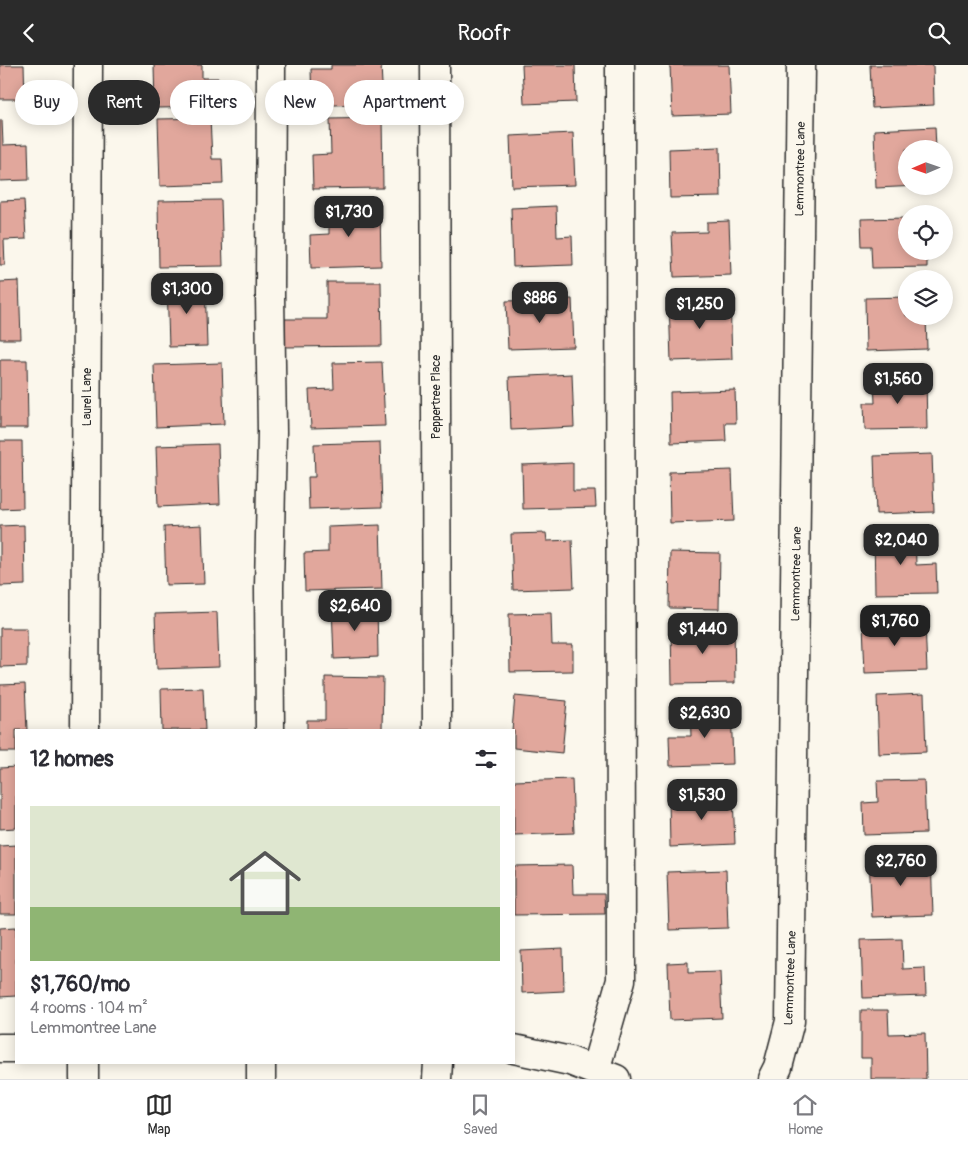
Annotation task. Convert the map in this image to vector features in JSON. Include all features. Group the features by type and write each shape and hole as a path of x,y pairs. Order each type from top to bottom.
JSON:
{"street":[{"name":"Laurel Lane","path":"85,729 88,65"},
{"path":"270,729 269,587 272,432 270,295 271,65"},
{"name":"Peppertree Place","path":"435,65 437,729"},
{"path":"515,1049 570,1061 605,1075 621,980 620,65"},
{"name":"Lemmontree Lane","path":"772,1079 778,1067 790,1021 801,65"},
{"path":"0,1047 15,1047"},
{"path":"84,1064 84,1079"},
{"path":"261,1064 261,1079"},
{"path":"437,1079 438,1064"}],"building":[{"path":"0,65 24,65 24,80 15,80 15,99 0,99"},
{"path":"154,65 202,65 202,78 218,78 218,80 170,80 170,108 160,108 160,80 154,80"},
{"path":"331,65 381,65 382,80 344,80 344,105 334,105 334,80 311,80 311,69 331,69"},
{"path":"522,65 575,65 576,102 524,104"},
{"path":"670,65 729,65 731,114 672,116"},
{"path":"870,65 933,65 934,105 872,108"},
{"path":"160,119 170,119 170,125 210,125 212,159 222,159 223,184 160,186 158,125 160,125"},
{"path":"334,119 344,119 344,125 382,125 383,188 313,189 312,155 331,154 330,125 334,125"},
{"path":"0,120 2,120 3,145 28,144 29,180 0,181"},
{"path":"935,127 936,140 898,140 898,187 876,188 874,130"},
{"path":"573,133 575,185 512,187 510,136"},
{"path":"720,147 721,197 670,198 669,149"},
{"path":"24,200 26,239 4,240 5,265 0,265 0,201"},
{"path":"221,200 223,266 159,267 158,201"},
{"path":"380,204 381,266 311,268 310,235 329,234 329,205"},
{"path":"556,206 557,237 572,236 573,265 513,267 511,208"},
{"path":"898,218 898,260 927,260 927,267 872,268 871,246 862,246 861,219"},
{"path":"729,221 731,275 674,277 672,233 707,232 707,222"},
{"path":"19,281 21,339 0,339 0,282"},
{"path":"205,282 207,346 169,347 167,283"},
{"path":"327,282 381,282 382,346 285,347 285,319 327,319"},
{"path":"898,297 898,325 926,325 927,349 866,351 865,298"},
{"path":"572,299 574,347 508,349 506,301"},
{"path":"730,299 732,359 671,361 669,301"},
{"path":"0,360 27,360 28,428 0,428"},
{"path":"382,362 385,426 311,428 309,390 334,389 333,363"},
{"path":"222,363 224,424 156,427 154,365"},
{"path":"572,374 574,427 511,430 509,377"},
{"path":"926,378 927,429 865,430 864,403 875,403 874,379"},
{"path":"735,390 736,423 725,423 726,441 671,443 670,392"},
{"path":"0,441 22,441 23,508 0,509"},
{"path":"380,442 382,507 309,509 308,477 315,477 314,444"},
{"path":"218,444 220,504 158,507 156,446"},
{"path":"932,454 934,512 876,514 874,456"},
{"path":"573,463 573,491 595,491 596,507 523,509 522,465"},
{"path":"732,470 734,521 670,523 669,472"},
{"path":"24,525 25,585 0,586 0,526"},
{"path":"202,525 204,584 166,585 164,527"},
{"path":"380,525 382,589 305,591 304,553 328,552 328,527"},
{"path":"915,531 916,565 936,564 937,593 875,594 874,532"},
{"path":"546,533 547,541 572,540 574,588 513,590 511,534"},
{"path":"670,552 720,553 719,609 669,608"},
{"path":"377,605 378,657 334,659 332,606"},
{"path":"217,612 219,667 157,669 155,614"},
{"path":"551,613 552,645 573,645 573,671 510,672 509,614"},
{"path":"925,622 927,671 865,673 863,624"},
{"path":"734,626 735,683 672,684 671,627"},
{"path":"0,628 27,628 27,666 0,667"},
{"path":"325,677 383,678 382,729 307,729 307,720 325,720"},
{"path":"25,684 27,729 15,729 15,752 0,752 0,685"},
{"path":"203,688 205,729 162,729 161,689"},
{"path":"924,694 926,752 879,754 877,696"},
{"path":"515,696 567,701 562,753 515,748 515,729 512,729"},
{"path":"731,707 733,764 670,766 669,736 691,736 690,708"},
{"path":"15,767 15,828 0,829 0,768"},
{"path":"572,779 574,833 515,835 515,781"},
{"path":"924,780 926,833 864,835 863,803 878,802 877,781"},
{"path":"733,796 735,844 670,847 669,798"},
{"path":"15,845 15,914 0,914 0,846"},
{"path":"931,857 933,915 872,917 869,859"},
{"path":"572,865 573,894 604,894 605,914 515,915 515,866"},
{"path":"726,870 728,928 669,930 667,872"},
{"path":"15,927 15,996 0,997 0,928"},
{"path":"902,939 903,969 925,968 926,996 863,998 861,940"},
{"path":"563,949 564,991 522,993 521,951"},
{"path":"688,962 688,973 720,972 722,1018 670,1020 668,963"},
{"path":"861,1010 888,1010 889,1034 925,1033 926,1079 871,1079 871,1058 861,1058"}]}
